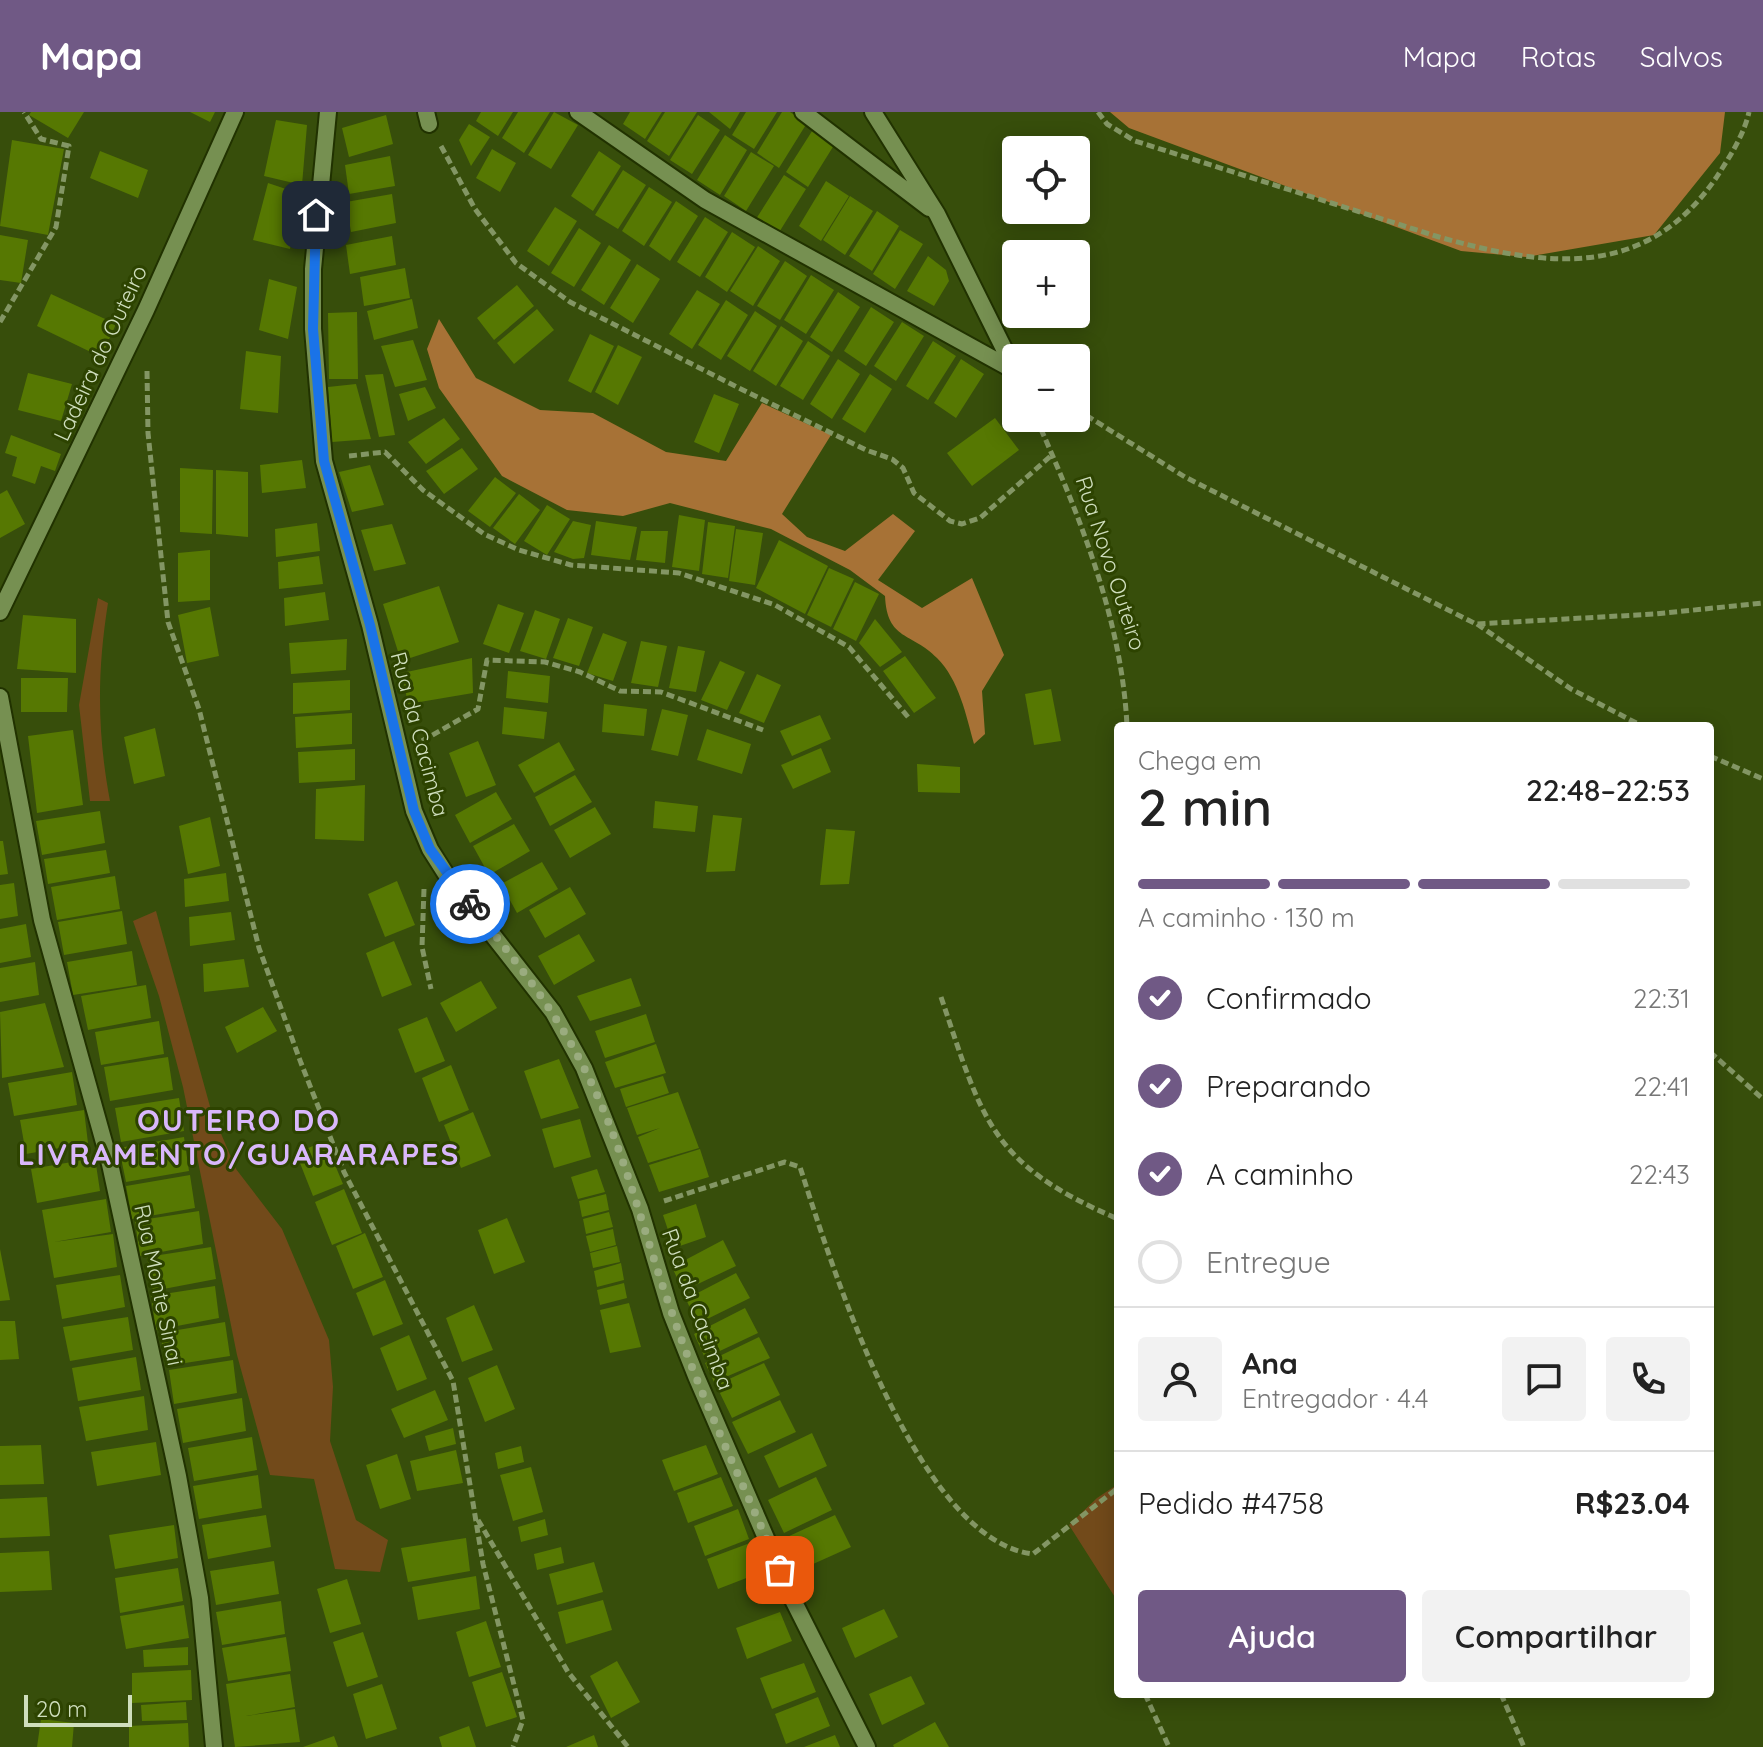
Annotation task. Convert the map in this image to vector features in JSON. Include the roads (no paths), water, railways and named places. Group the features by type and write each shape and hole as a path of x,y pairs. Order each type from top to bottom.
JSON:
{"street":[{"name":"Ladeira do Outeiro","path":"0,612 146,310 235,112"},
{"name":"Rua da Cacimba","path":"328,112 313,269 313,329 324,461 370,625 414,811 430,849 449,879 553,1012 591,1082 640,1209 671,1313 696,1376 791,1596 867,1747"},
{"path":"578,112 705,200 1002,364"},
{"path":"803,112 937,214"},
{"path":"873,112 937,214 1002,345"},
{"name":"Rua Monte Sinai","path":"0,697 7,773 42,920 110,1164 178,1476 200,1598 214,1747"}],"district":[{"name":"OUTEIRO DO LIVRAMENTO/GUARARAPES","path":"239,1138"}]}
